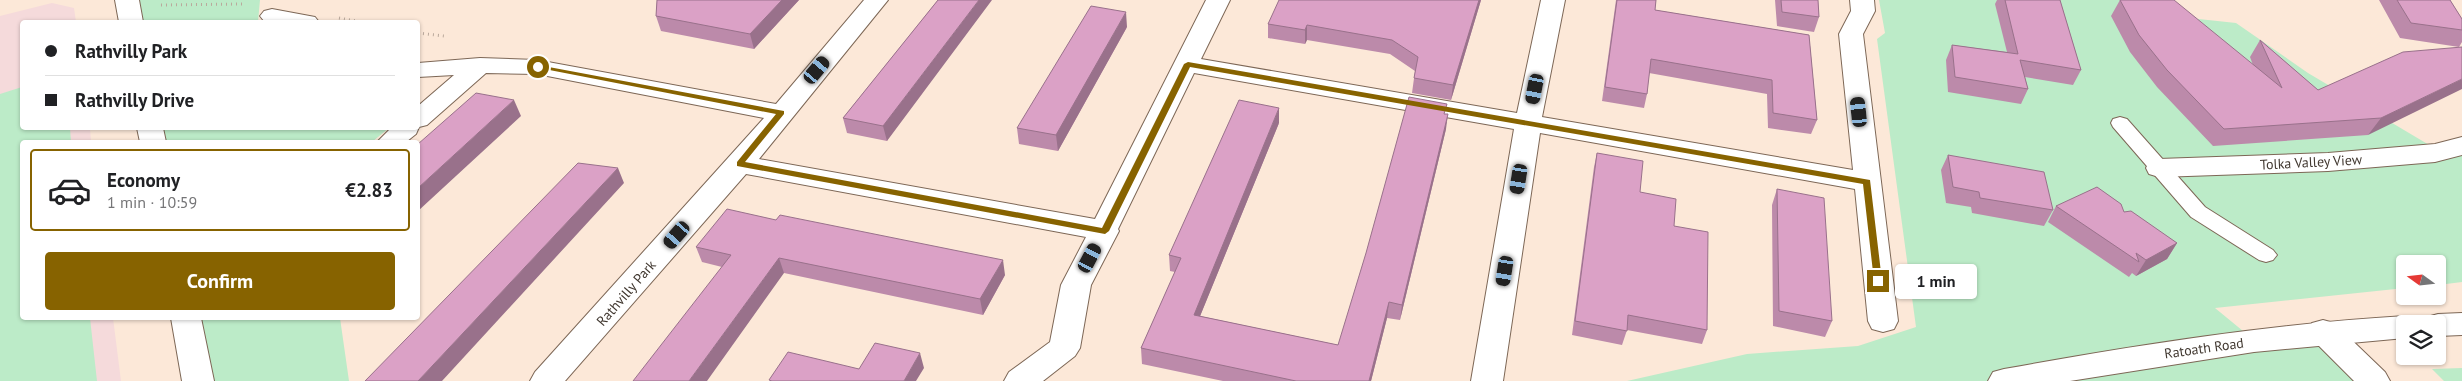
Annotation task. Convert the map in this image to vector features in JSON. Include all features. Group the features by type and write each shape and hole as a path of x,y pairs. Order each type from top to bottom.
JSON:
{"street":[{"path":"127,0 131,20"},
{"name":"Rathvilly Park","path":"546,381 740,164 876,0"},
{"path":"1020,381 1064,348 1076,285 1105,231 1218,0"},
{"path":"1487,381 1528,124 1553,0"},
{"path":"1862,0 1863,11 1851,34 1882,321"},
{"path":"272,16 295,20"},
{"path":"420,117 480,64"},
{"path":"420,70 480,64 538,67 782,113"},
{"path":"1188,64 1867,182"},
{"path":"392,140 405,130"},
{"name":"Tolka Valley View","path":"2159,168 2328,162 2435,153 2462,146"},
{"path":"740,164 1105,231"},
{"path":"186,320 198,381"},
{"path":"2446,325 2462,324"},
{"name":"Ratoath Road","path":"2004,381 2129,358 2323,331 2396,327"},
{"path":"2323,331 2374,381"}],"lane":[{"path":"2120,123 2198,212 2266,256"}],"shaded area":[{"path":"52,3 74,8 76,20 20,20 20,130 90,130 91,140 20,140 20,320 113,320 121,381 0,381 0,16"}],"green space":[{"path":"128,0 260,0 258,20 132,20"},
{"path":"1879,0 2128,0 2180,17 2236,23 2308,73 2441,152 2462,147 2462,282 2446,284 2446,255 2396,255 2396,289 2215,308 2260,345 2033,381 1627,381 1747,354 1858,346 1916,327 1877,39 1885,33"},
{"path":"20,88 20,130 70,130 71,140 20,140 20,320 90,320 97,381 0,381 0,94"},
{"path":"152,130 387,130 374,140 155,140"},
{"path":"187,320 340,320 349,381 199,381"},
{"path":"2328,336 2373,381 2056,381"},
{"path":"2462,368 2462,381 2444,381 2432,369"}],"building":[{"path":"657,0 782,0 750,34 656,16"},
{"path":"938,0 979,0 883,126 843,118"},
{"path":"1279,0 1479,0 1453,85 1414,78 1418,57 1392,40 1307,25 1305,30 1268,24"},
{"path":"1617,0 1656,0 1655,10 1809,35 1817,120 1773,113 1772,80 1651,59 1647,94 1605,87"},
{"path":"1781,0 1818,0 1819,17 1782,12"},
{"path":"2005,0 2060,0 2081,70 2020,60 2028,89 1955,77 1952,45 2018,54"},
{"path":"2120,0 2174,0 2282,88 2260,40 2318,90 2403,52 2462,47 2462,79 2381,118 2224,129 2167,70 2139,35"},
{"path":"2397,0 2450,0 2462,19 2462,30 2411,23"},
{"path":"1091,6 1126,12 1056,135 1017,128"},
{"path":"476,93 514,100 420,186 420,142"},
{"path":"1409,97 1447,104 1444,114 1448,114 1402,305 1389,302 1369,381 1296,381 1141,348 1181,258 1169,255 1239,100 1279,108 1194,315 1338,345 1366,253"},
{"path":"1597,153 1643,161 1640,192 1676,199 1674,226 1708,232 1707,330 1628,315 1627,331 1575,321"},
{"path":"1948,155 2044,172 2053,210 1980,198 1979,192 1953,187"},
{"path":"578,163 618,168 418,381 365,381"},
{"path":"2097,187 2121,204 2124,212 2131,211 2177,243 2146,260 2136,253 2139,262 2056,206"},
{"path":"1777,189 1824,198 1832,321 1779,311"},
{"path":"727,209 776,220 780,215 1003,260 980,299 779,258 689,381 633,381 731,255 696,247"},
{"path":"875,343 920,353 904,381 769,380 788,352 859,369"}],"route":[{"path":"538,67 782,113 740,164 1105,231 1188,64 1310,87 1867,182 1878,281"}]}
